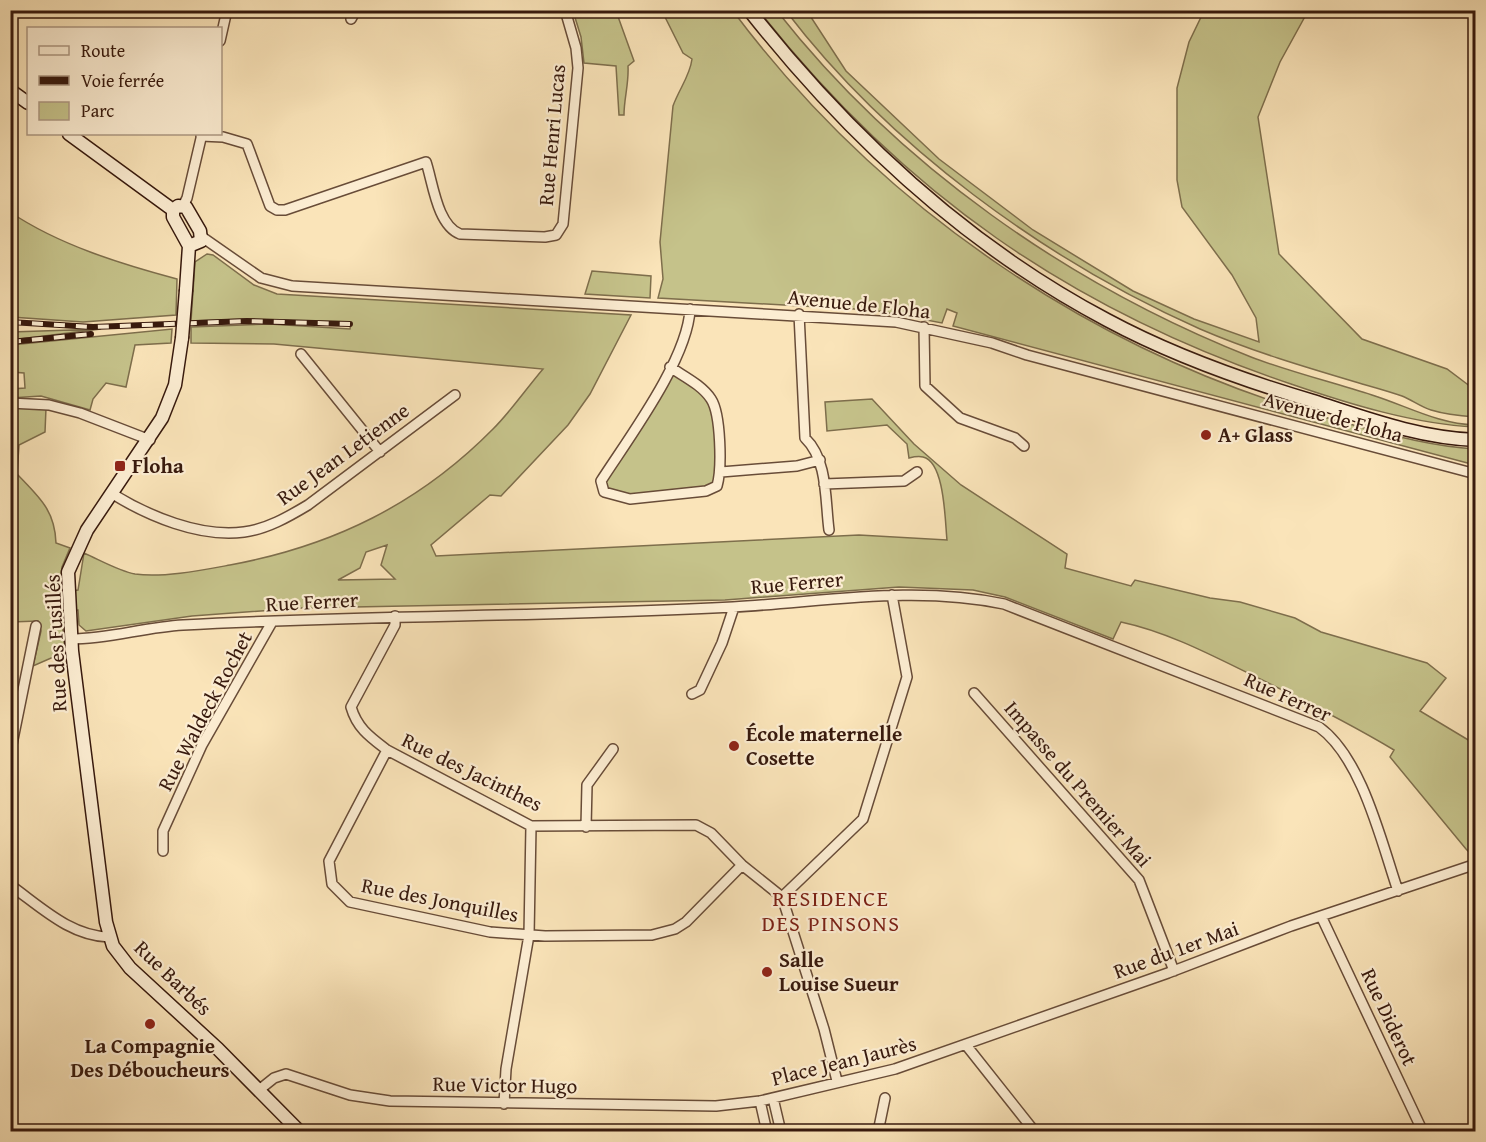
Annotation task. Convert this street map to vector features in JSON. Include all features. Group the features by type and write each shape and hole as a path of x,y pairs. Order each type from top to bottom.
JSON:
{"street":[{"path":"222,32 227,10"},
{"name":"Rue Henri Lucas","path":"201,135 223,137 247,144 270,206 277,210 285,210 426,162 446,223 453,231 545,237 556,234 563,224 578,68 576,48 565,10"},
{"path":"749,10 790,61 887,162 1003,256 1074,301 1149,341 1245,380 1405,430 1454,439 1476,440"},
{"path":"10,90 27,102"},
{"path":"70,135 178,208 190,210 202,237 198,244 189,246 173,217 178,208 187,198 201,135"},
{"name":"Avenue de Floha","path":"202,237 261,278 292,286 799,314 871,319 924,327 992,343 1027,355 1476,474"},
{"name":"Rue des Fusillés","path":"109,937 71,639 68,583 70,565 87,530 150,440 170,399 182,338 189,246"},
{"path":"670,367 711,399 715,408 721,472 717,486 706,491 630,499 604,492 601,481 653,400 684,337 690,309"},
{"path":"799,314 805,438 815,448 820,460 829,530"},
{"path":"924,327 925,386 960,418 1014,438 1024,446"},
{"path":"301,354 380,452"},
{"name":"Rue Jean Letienne","path":"111,493 181,524 205,531 244,532 286,519 380,452 454,395"},
{"path":"10,403 49,405 80,413 150,440"},
{"path":"721,472 797,466 820,460"},
{"path":"824,484 904,481 917,472"},
{"path":"837,1081 824,1029 782,897 863,819 907,677 892,595"},
{"name":"Rue Ferrer","path":"71,639 180,625 734,606 892,595 973,597 1004,604 1319,727 1333,737 1351,762 1398,891"},
{"path":"692,694 700,690 722,643 734,606"},
{"name":"Rue des Jacinthes","path":"395,616 395,625 351,707 356,722 367,735 387,750 531,826 690,824 711,833 742,865 782,897"},
{"name":"Rue Waldeck Rochet","path":"163,851 163,831 202,746 272,622"},
{"path":"10,754 36,626"},
{"name":"Impasse du Premier Mai","path":"974,693 1139,880 1174,971"},
{"path":"586,826 587,785 613,749"},
{"name":"Rue des Jonquilles","path":"387,750 329,861 332,884 339,894 350,902 490,932 529,935 652,935 675,929 742,865"},
{"path":"504,1104 506,1069 529,935 531,826"},
{"name":"Rue du 1er Mai","path":"966,1046 1291,926 1322,918 1476,864"},
{"name":"Rue Barbés","path":"10,885 74,930 94,937 109,937 130,968 218,1049 300,1131"},
{"name":"Rue Diderot","path":"1322,918 1423,1131"},
{"path":"966,1046 979,1065 1035,1131"},
{"name":"Place Jean Jaurès","path":"767,1131 760,1101 895,1069 966,1046"},
{"name":"Rue Victor Hugo","path":"259,1090 274,1078 286,1074 370,1099 504,1104 716,1106 760,1101"},
{"path":"773,1098 781,1131"},
{"path":"878,1131 885,1098"}],"green space":[{"path":"573,11 616,11 634,61 628,66 624,115 619,115 616,66 584,63 581,37"},
{"path":"662,11 733,11 792,83 857,150 927,211 1001,266 1080,315 1163,358 1249,393 1338,421 1389,434 1440,445 1475,449 1475,465 953,326 957,313 947,309 942,323 873,310 658,298 663,279 660,242 673,106 692,59 683,53"},
{"path":"759,11 777,11 825,67 877,120 932,169 991,215 1053,256 1117,294 1183,328 1251,357 1372,395 1435,418 1475,425 1475,427 1405,417 1359,406 1291,384 1211,354 1135,320 1064,281 996,238 933,189 872,136 814,76"},
{"path":"786,11 807,11 846,71 939,159 1033,230 1133,291 1194,319 1259,342 1256,318 1232,275 1182,207 1177,180 1177,88 1189,42 1204,11 1308,11 1280,62 1258,117 1279,254 1362,339 1447,369 1475,390 1475,417 1431,410 1397,394 1298,365 1239,344 1200,329 1142,301 1084,269 1028,234 921,153 872,108 827,61"},
{"path":"10,212 70,244 112,260 177,279 176,315 83,322 11,317"},
{"path":"207,254 213,255 254,285 277,294 631,315 590,394 568,425 501,496 490,495 431,545 436,556 859,535 947,540 940,481 930,461 923,457 909,458 907,444 887,425 827,431 825,402 872,399 914,444 961,485 1067,554 1065,568 1131,586 1135,580 1210,598 1240,602 1295,618 1321,632 1427,663 1446,678 1420,711 1475,744 1475,852 1471,854 1466,849 1390,757 1394,750 1326,712 1207,653 1139,626 1121,622 1113,639 1005,597 973,590 899,587 725,600 301,608 192,616 86,631 79,625 78,610 61,611 65,652 33,666 41,631 38,621 11,622 10,406 46,408 45,432 19,445 17,474 39,497 49,513 53,522 56,543 70,548 62,567 60,592 78,590 84,553 129,573 158,575 183,573 268,557 339,533 372,518 404,500 465,456 500,422 543,369 274,344 191,343 191,327 269,324 350,329 351,323 249,319 191,321 195,262","holes":["387,545 381,565 395,579 338,580 360,568 366,552"]},
{"path":"592,271 651,276 650,298 585,294"},
{"path":"101,329 11,340 11,332"},
{"path":"172,329 171,343 135,345 126,387 106,383 93,399 90,410 41,396 11,398 11,389 25,388 24,373 11,372 11,345"},
{"path":"670,367 704,392 715,408 717,486 614,496 601,481"}],"railway":[{"path":"10,322 93,327 247,321 350,324"},
{"path":"10,342 91,334"}],"place":[{"name":"A+ Glass","path":"1206,435"},
{"name":"Floha","path":"120,466"},
{"name":"École maternelle Cosette","path":"734,746"},
{"name":"Salle Louise Sueur","path":"767,972"},
{"name":"La Compagnie Des Déboucheurs","path":"150,1024"}],"district":[{"name":"RESIDENCE DES PINSONS","path":"831,910"}]}
